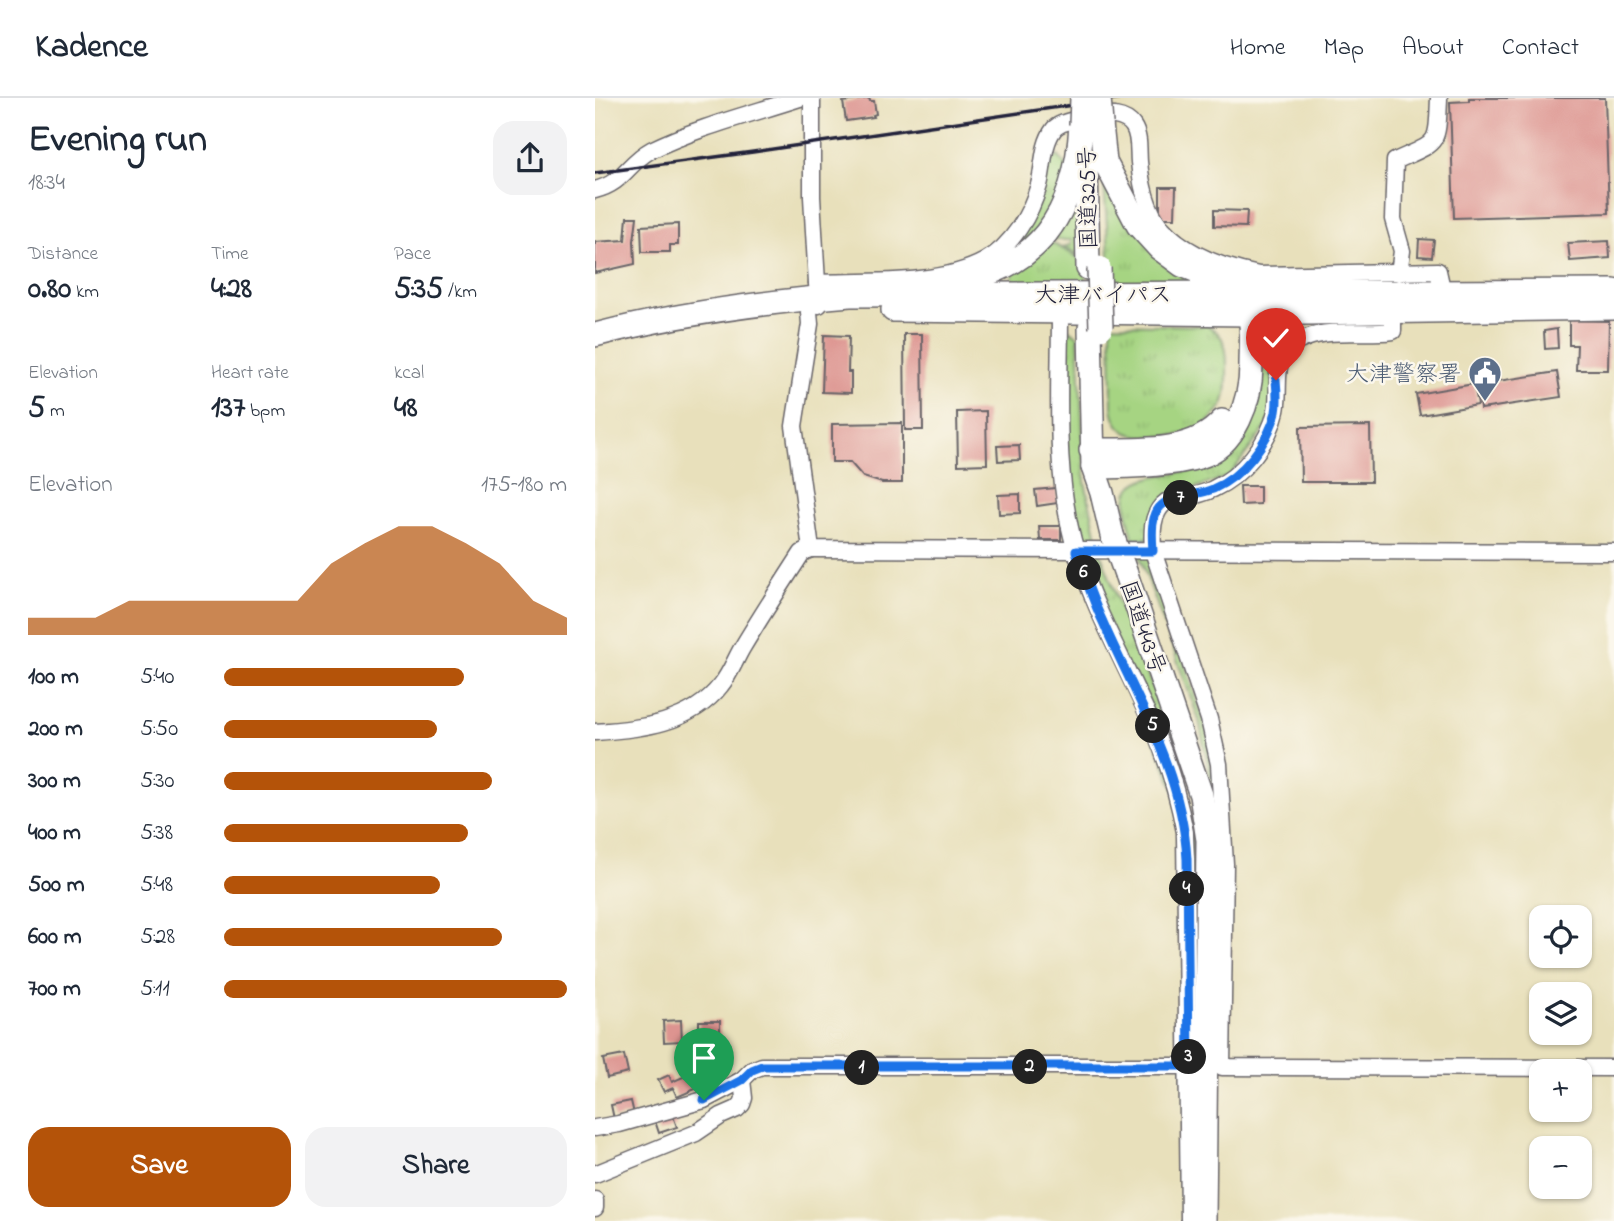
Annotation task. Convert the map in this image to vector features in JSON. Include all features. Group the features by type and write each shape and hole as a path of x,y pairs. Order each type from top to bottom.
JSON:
{"highway":[{"name":"国道325号","path":"1084,98 1091,124 1098,458"},
{"name":"国道325号","path":"1091,124 1098,98"},
{"path":"1091,124 1105,162 1138,225 1159,248 1182,265 1210,276 1247,283 1296,286 1373,285 1394,293"},
{"path":"850,295 872,287 969,280 997,272 1020,259 1052,226 1065,203 1091,124"},
{"name":"大津バイパス","path":"595,335 639,323 745,305 816,301 1060,313 1243,307 1394,293 1614,291"},
{"name":"大津バイパス","path":"1394,293 1614,307"},
{"name":"大津バイパス","path":"595,349 744,320 850,295 1243,307"},
{"path":"1098,458 1198,440 1214,430 1230,412 1235,392 1243,307"},
{"name":"国道443号","path":"1098,458 1102,493 1112,535 1201,795 1208,840 1204,1221"}],"street":[{"path":"595,190 610,186 649,151 800,98"},
{"path":"811,549 794,426 816,301 812,197 813,98"},
{"path":"1439,98 1436,138 1431,145 1395,161 1393,219 1402,251 1394,293 1393,331 1332,333 1306,338 1288,349 1277,368 1276,412 1259,449 1237,474 1213,490 1160,506 1152,527 1153,551 1209,719 1219,765 1225,864 1222,1067 1614,1068"},
{"path":"816,301 947,274 984,261 1009,240 1029,213 1039,186 1047,142 1056,127 1066,121 1113,116 1126,119 1133,125 1145,192 1160,226 1202,258 1259,275 1394,293"},
{"path":"1060,313 1062,487 1076,551 1102,621 1155,730 1178,796 1185,832 1189,1221"},
{"path":"595,732 655,725 686,714 709,698 722,684 802,553 811,549 1614,552"},
{"path":"595,1128 619,1125 704,1100 762,1066 1189,1066"},
{"path":"595,1174 696,1133 737,1109 744,1098 742,1080"},
{"path":"595,1200 595,1208"}],"green space":[{"path":"1058,156 1070,170 1067,182 1030,241 990,260 1019,243 1020,232 1046,164"},
{"path":"1104,184 1231,283 1111,283"},
{"path":"1076,188 1085,258 1064,247 1071,244 1071,240 1052,240 1052,243 1085,261 1086,281 1013,282 1012,268"},
{"path":"1111,324 1208,326 1214,330 1224,343 1227,359 1226,395 1218,411 1200,428 1186,434 1138,436 1124,431 1114,417 1112,407"},
{"path":"1067,329 1078,336 1085,482 1098,542 1079,543 1066,476"},
{"path":"1281,342 1285,345 1269,423 1229,476 1169,497 1145,543 1146,538 1133,538 1126,506 1131,487 1149,478 1206,468 1233,450 1250,428 1257,408 1266,361"},
{"path":"1101,554 1134,644 1173,734 1186,786 1195,895 1196,1053 1185,816 1084,567 1087,555"},
{"path":"1139,555 1149,555 1211,743 1215,802 1199,720"}],"building":[{"path":"869,98 874,101 874,117 846,121 843,102"},
{"path":"1469,98 1605,98 1609,213 1454,218 1450,102 1469,101"},
{"path":"1160,187 1176,187 1175,218 1160,218"},
{"path":"1214,210 1247,211 1246,227 1214,226"},
{"path":"627,217 637,217 635,264 595,273 595,242 625,240"},
{"path":"678,224 678,245 670,245 670,252 642,252 641,226"},
{"path":"1419,239 1434,240 1432,257 1418,256"},
{"path":"1609,241 1610,258 1570,261 1568,243"},
{"path":"1569,320 1609,321 1608,370 1576,370 1577,345 1569,345"},
{"path":"1557,329 1558,348 1545,349 1544,331"},
{"path":"904,334 922,334 923,430 905,430"},
{"path":"824,335 849,336 848,372 851,372 851,393 822,392"},
{"path":"1557,372 1561,397 1481,409 1478,384"},
{"path":"1474,384 1478,405 1420,415 1416,394"},
{"path":"986,411 987,464 958,465 957,412"},
{"path":"902,423 902,483 882,483 863,477 850,462 832,462 832,424"},
{"path":"1370,426 1371,482 1301,482 1300,427"},
{"path":"1019,445 1020,460 998,461 997,446"},
{"path":"1240,486 1260,486 1260,504 1241,505"},
{"path":"1056,488 1058,503 1037,506 1035,490"},
{"path":"1020,494 1020,513 999,514 998,495"},
{"path":"1039,526 1061,526 1061,540 1040,540"},
{"path":"681,1020 682,1041 664,1042 663,1021"},
{"path":"699,1021 720,1021 720,1038 699,1038"},
{"path":"702,1043 708,1060 694,1065 688,1048"},
{"path":"624,1055 628,1073 607,1078 603,1059"},
{"path":"710,1065 716,1080 677,1097 673,1088 664,1092 658,1080 669,1075 672,1082"},
{"path":"631,1101 634,1114 614,1119 611,1105"},
{"path":"673,1116 677,1127 659,1133 655,1121"}],"waterway":[{"path":"1124,542 1143,541"}],"railway":[{"path":"595,173 1121,98"}],"place":[{"name":"大津警察署","path":"1485,403"}],"route":[{"path":"704,1100 762,1066 1189,1066 1187,859 1178,796 1155,730 1102,621 1076,551 1153,551 1152,527 1160,506 1213,490 1237,474 1259,449 1276,412 1276,380"}]}
